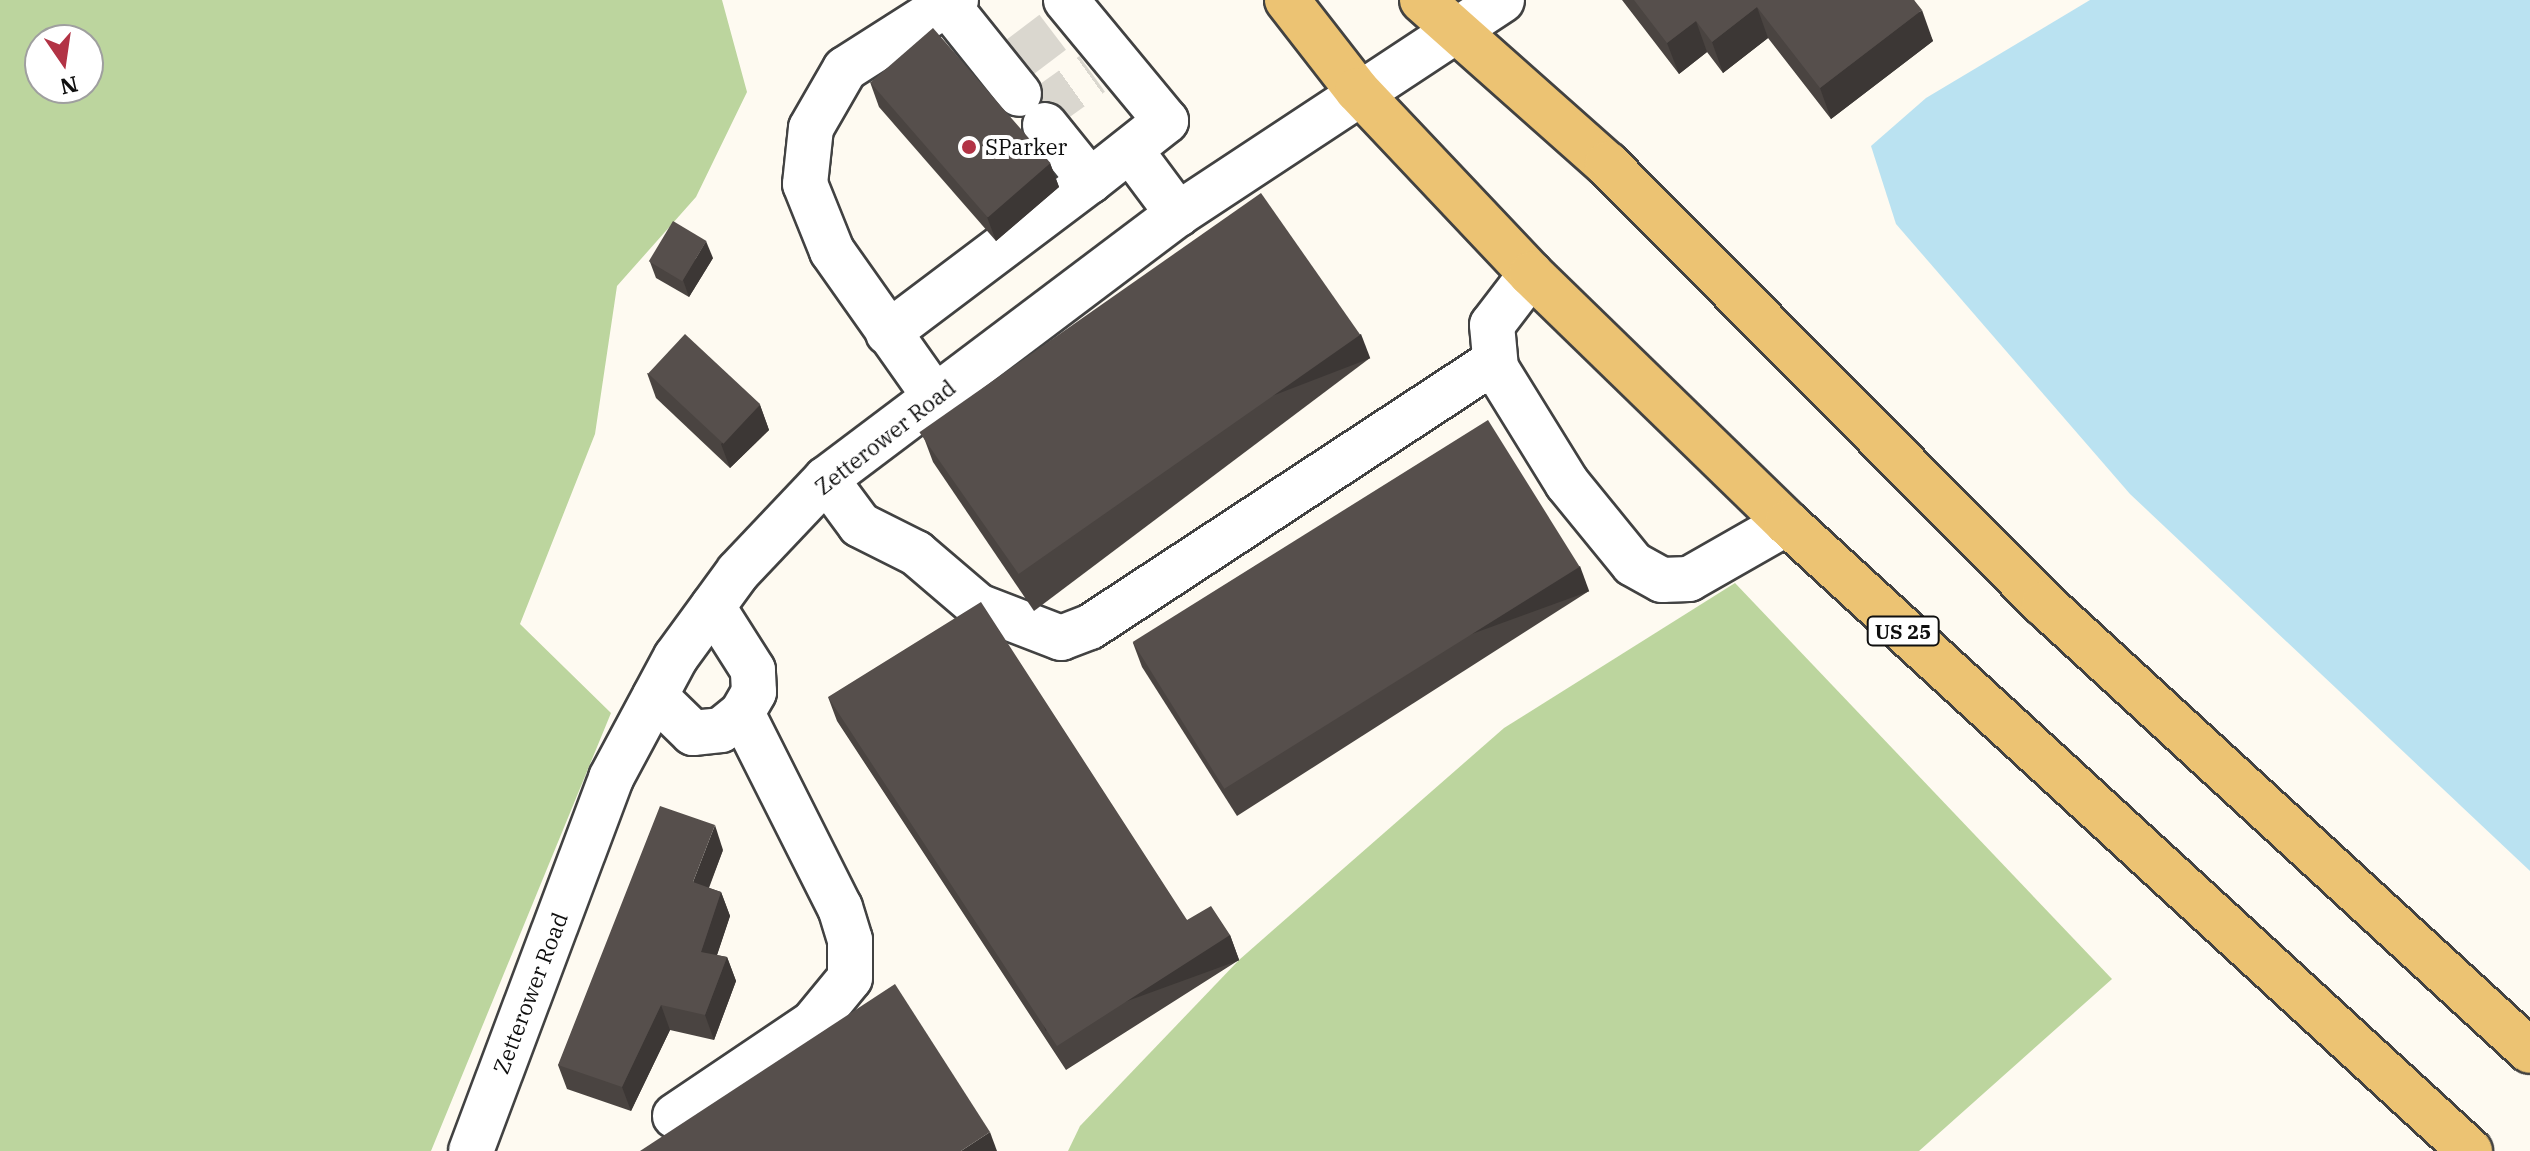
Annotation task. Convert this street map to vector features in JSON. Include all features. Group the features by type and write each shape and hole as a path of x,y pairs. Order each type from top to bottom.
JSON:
{"main road":[{"name":"US 25","path":"1287,0 1357,90 1531,274 1787,523 2470,1151"},
{"path":"1422,0 1452,34 1607,164 2044,604 2530,1051"}],"street":[{"name":"Zetterower Road","path":"471,1151 611,778 655,696 713,607 826,479 1178,214 1357,90 1452,34 1502,0"},
{"path":"888,333 1131,151 1166,121 1103,66 1040,56 952,2 845,69 811,128 805,184 832,251 888,333 935,397"},
{"path":"1040,56 1090,181"},
{"path":"1131,151 1178,214"},
{"path":"1531,274 1492,325 1494,362 1567,483 1633,564 1653,575 1689,579 1787,523"},
{"path":"826,479 860,525 916,553 978,606 1061,638 1090,627 1494,362"},
{"path":"655,696 693,733 721,730 742,713 754,692 753,670 713,607"},
{"path":"675,1116 813,1023 850,978 850,940 840,908 742,713"}],"green space":[{"path":"0,0 722,0 747,92 696,197 617,286 595,434 520,624 611,713 431,1151 0,1151"},
{"path":"1735,583 2112,979 1919,1151 1068,1151 1080,1126 1239,960 1504,728"}],"water":[{"path":"2090,0 2530,0 2530,871 2130,494 1896,224 1871,146 1926,98"}],"building":[{"path":"1634,0 1914,0 1922,10 1820,88 1757,7 1712,42 1696,21 1667,43"},
{"name":"SParker","path":"933,28 1050,163 988,218 870,82"},
{"path":"1261,193 1360,335 1019,574 919,432"},
{"path":"673,221 706,241 682,281 649,261"},
{"path":"685,334 760,404 724,444 648,373"},
{"path":"1488,420 1580,567 1224,789 1133,642"},
{"path":"981,602 1187,920 1211,906 1230,935 1057,1046 828,697"},
{"path":"660,806 715,825 693,882 721,892 701,952 727,957 705,1015 661,1005 622,1087 558,1065"},
{"path":"895,984 990,1132 961,1151 640,1151"}],"tunnel":[{"path":"1020,57 1053,32"},
{"path":"1036,114 1092,74"}],"place":[{"name":"SParker","path":"969,147"}]}
